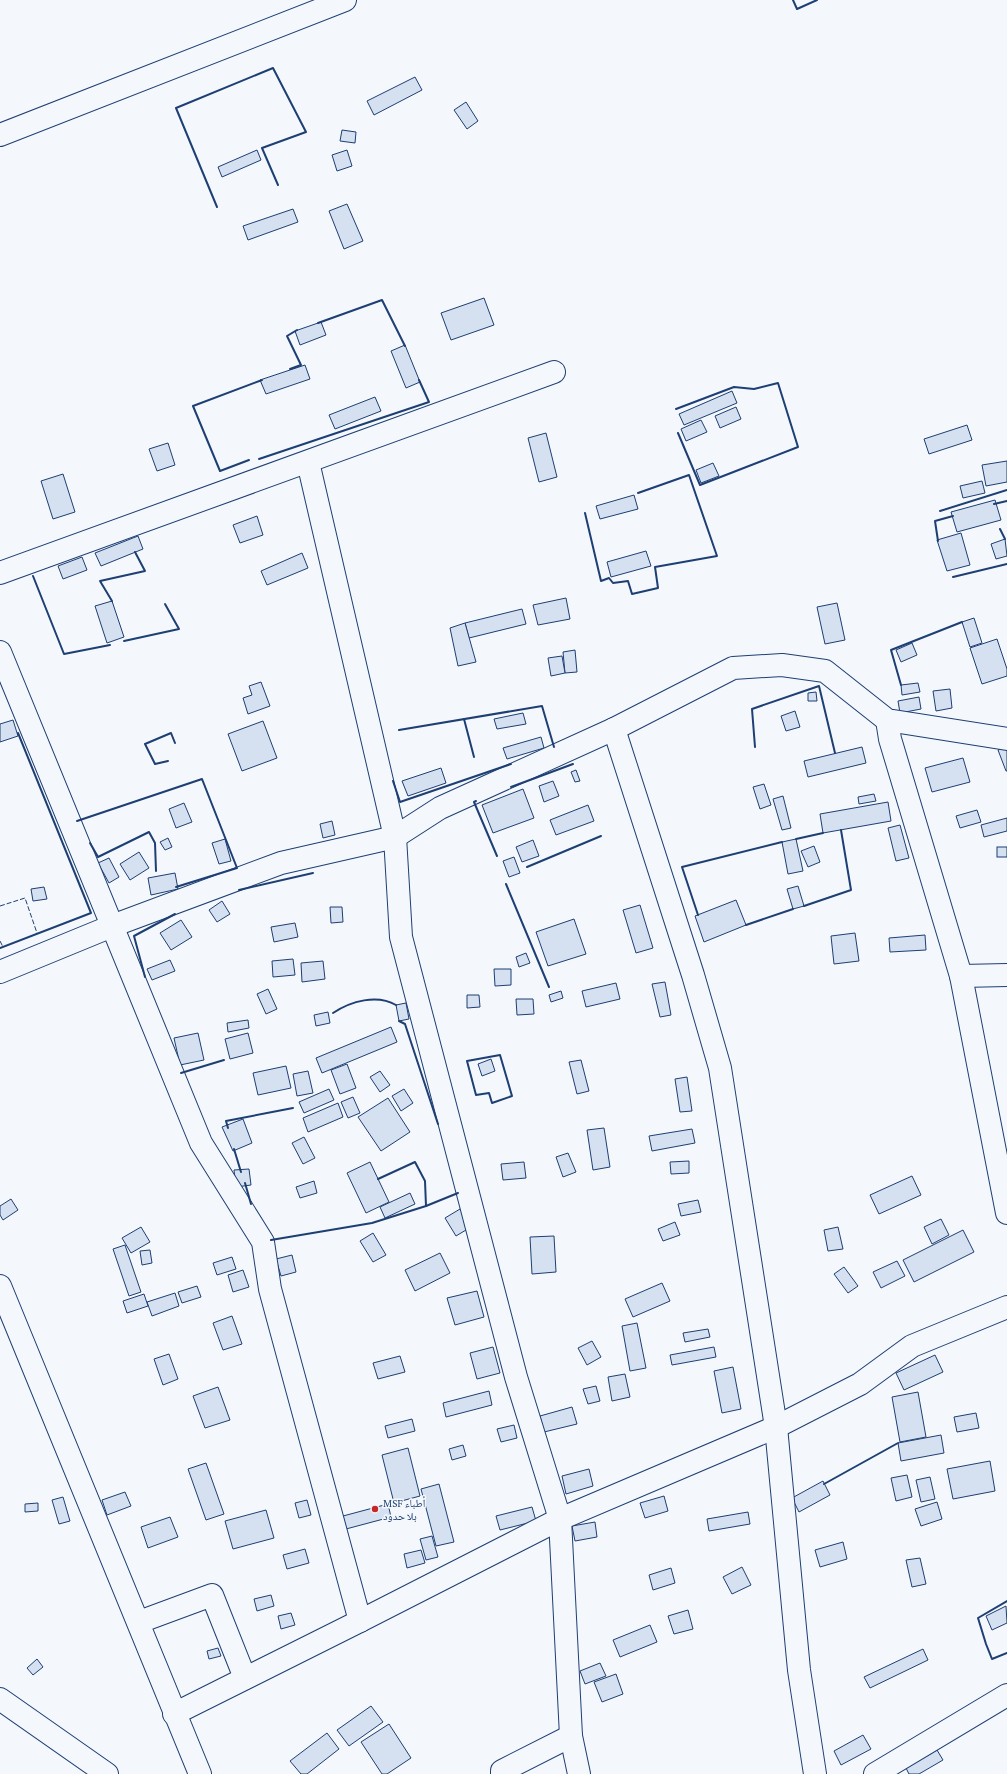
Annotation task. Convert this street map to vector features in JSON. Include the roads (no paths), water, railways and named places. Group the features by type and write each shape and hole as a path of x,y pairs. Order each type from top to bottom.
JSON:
{"street":[{"path":"0,135 345,0"},
{"path":"0,574 554,372"},
{"path":"308,462 395,837 401,937 516,1377 560,1519 571,1736 579,1774"},
{"path":"0,652 201,1143 263,1242 270,1290 360,1622"},
{"path":"0,972 112,926 281,863 395,837 440,808 614,729 733,668 782,665 825,671 887,720 1007,739"},
{"path":"887,720 890,740 961,976 1007,1213"},
{"path":"614,729 693,975 720,1068 776,1427 799,1670 815,1774"},
{"path":"961,976 1007,975"},
{"path":"0,1286 139,1622 174,1714 200,1774"},
{"path":"174,1714 360,1622 560,1519 776,1427 860,1384 912,1346 1007,1307"},
{"path":"139,1622 212,1595 245,1678"},
{"path":"875,1774 1007,1695"},
{"path":"0,1699 106,1774"},
{"path":"502,1774 502,1771 571,1736"}],"place":[{"name":"MSF أطباء بلا حدود","path":"375,1509"}]}
